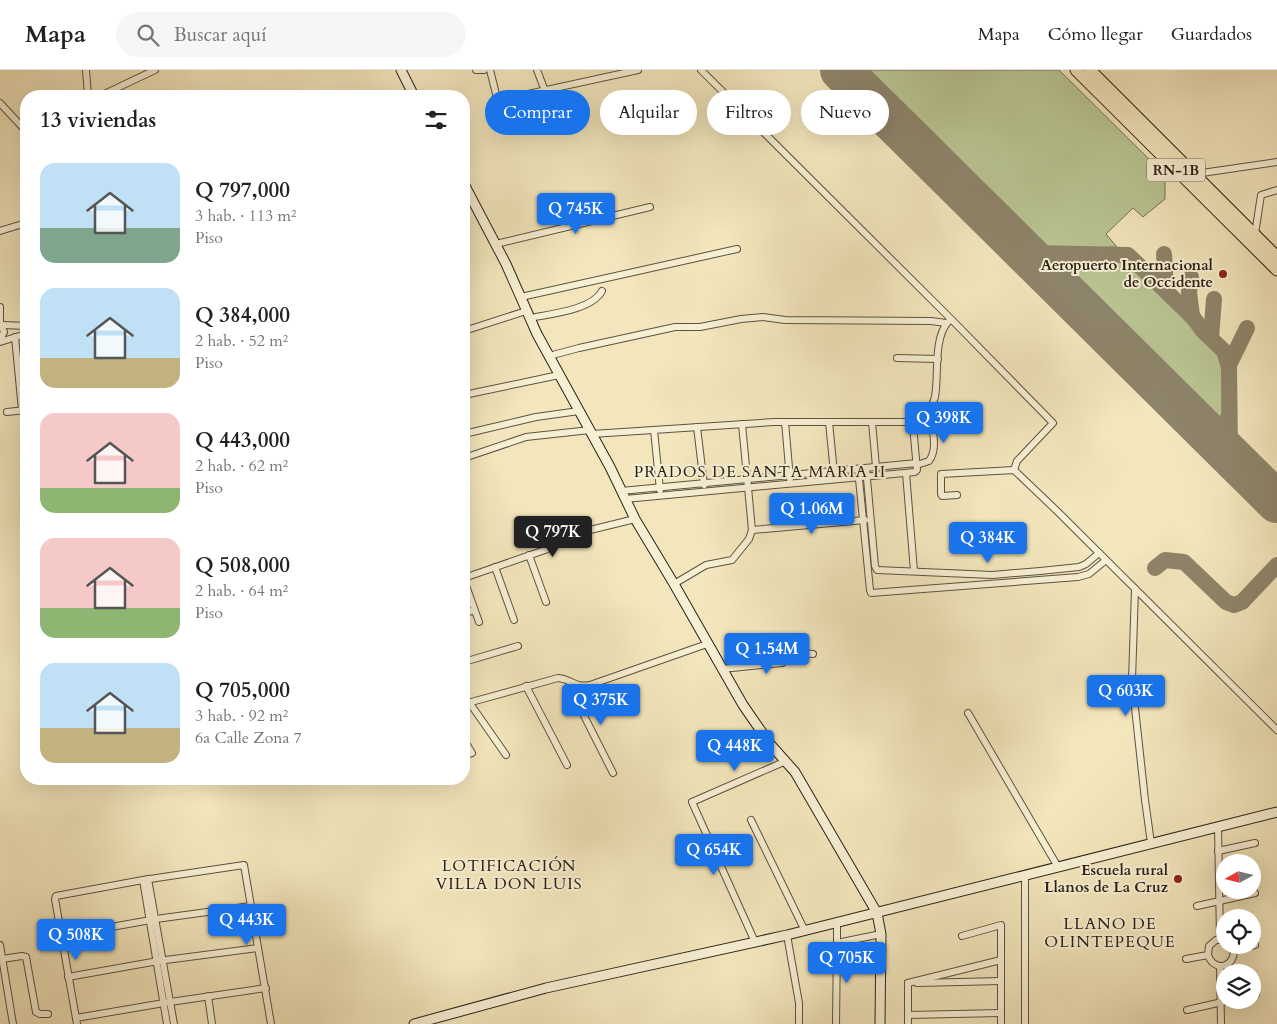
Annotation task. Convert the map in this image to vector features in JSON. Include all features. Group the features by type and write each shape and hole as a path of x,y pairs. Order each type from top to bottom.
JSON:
{"highway":[{"name":"RN-1B","path":"1076,70 1277,270"},
{"name":"RN-1B","path":"1092,71 1277,257"}],"street":[{"path":"86,70 88,90"},
{"path":"113,90 155,70"},
{"path":"401,70 411,90"},
{"path":"476,70 484,70"},
{"path":"490,70 495,90"},
{"path":"537,70 545,90"},
{"path":"549,90 638,70"},
{"path":"701,70 1052,423 1017,461 1014,470"},
{"path":"0,103 20,125"},
{"path":"1194,174 1277,162"},
{"path":"1254,234 1261,195 1277,190"},
{"path":"470,201 496,244 528,315 635,519 753,721 800,780 877,912 881,934 880,1024"},
{"path":"496,244 650,207"},
{"path":"0,231 20,225"},
{"path":"520,296 737,249"},
{"path":"470,330 528,315 586,305 597,299 602,291"},
{"path":"0,306 1,323 4,332 0,341"},
{"path":"549,356 675,327 697,328 754,318 785,320 949,321"},
{"path":"623,495 661,496 906,473 929,461 934,451 932,408 935,396 940,340 949,321"},
{"path":"1,323 20,325"},
{"path":"0,341 20,336"},
{"path":"15,337 20,351"},
{"path":"897,358 938,359"},
{"path":"470,394 559,375"},
{"path":"7,412 20,410"},
{"path":"470,433 536,417 580,411"},
{"path":"470,456 526,437 785,422 872,422 912,423 917,466"},
{"path":"785,422 790,483"},
{"path":"829,422 834,479"},
{"path":"872,422 876,467"},
{"path":"674,584 706,565 732,560 749,539 752,530 742,424"},
{"path":"697,427 704,492"},
{"path":"654,430 661,496"},
{"path":"623,495 660,488 704,483 876,467 917,466"},
{"path":"866,468 876,569 992,575 1079,567 1086,564 1098,553"},
{"path":"858,469 871,593 1078,577 1089,574 1106,560"},
{"path":"958,495 942,496 941,474 1014,470 1277,730"},
{"path":"906,473 914,571"},
{"path":"470,577 545,550 582,532 635,519"},
{"path":"752,530 871,519"},
{"path":"529,555 546,602"},
{"path":"495,567 514,620"},
{"path":"1040,571 1041,580"},
{"path":"982,574 983,584"},
{"path":"992,575 992,583"},
{"path":"1135,589 1132,680 1143,788 1151,843"},
{"path":"470,598 478,622"},
{"path":"470,612 474,610"},
{"path":"470,702 558,678 577,686 590,685 707,644"},
{"path":"470,660 518,646"},
{"path":"722,669 782,663 790,658 813,654"},
{"path":"570,682 571,690 613,773"},
{"path":"526,686 567,764"},
{"path":"470,708 506,755"},
{"path":"968,713 1058,867"},
{"path":"755,942 692,802 786,761"},
{"path":"414,1024 546,988 805,931 1277,812"},
{"path":"751,820 805,931"},
{"path":"1218,827 1220,909"},
{"path":"1218,851 1255,843"},
{"path":"266,988 167,1002 76,1021 56,896 244,865 266,988 271,1024"},
{"path":"1025,875 1025,1024"},
{"path":"146,880 167,1002 168,1024"},
{"path":"1197,906 1228,899"},
{"path":"61,936 251,906"},
{"path":"836,1024 837,922"},
{"path":"962,936 1001,925 1001,1024"},
{"path":"837,943 881,934"},
{"path":"787,935 799,1003 800,1024"},
{"path":"1216,941 1209,946 1208,955 1211,962 1216,964"},
{"path":"0,945 13,1024"},
{"path":"68,977 160,961 258,948"},
{"path":"1226,964 1232,960 1232,954"},
{"path":"1186,959 1208,955"},
{"path":"2,959 26,957 36,1012 48,1014"},
{"path":"908,983 1001,960"},
{"path":"908,983 1001,980"},
{"path":"908,983 908,1024"},
{"path":"208,996 212,1024"},
{"path":"167,1002 174,1024"},
{"path":"1187,1010 1216,1003"},
{"path":"1221,1009 1222,1024"},
{"path":"908,1015 1001,1013"}],"green space":[{"path":"855,70 1059,70 1165,175 1165,199 1143,217 1133,208 1106,234 1117,247 1046,249 1036,247 889,104 889,90 875,90"},
{"path":"1069,260 1113,260 1128,264 1217,352 1222,370 1222,412 1220,418 1213,421 1207,419 1063,276 1062,264"}],"taxiway":[{"path":"1005,233 1020,245 1037,253 1128,255 1192,316 1203,331 1224,351 1229,365 1230,448 1232,455 1239,464"},
{"path":"1059,285 1052,276 1050,265 1053,258 1062,254"},
{"path":"1164,254 1166,290"},
{"path":"1191,277 1189,292 1192,316"},
{"path":"1211,338 1214,299"},
{"path":"1229,365 1247,328"},
{"path":"1199,424 1216,429 1226,426 1229,418"},
{"path":"1155,568 1165,560 1184,562 1226,602 1234,605 1242,602 1277,565"}],"runway":[{"path":"841,70 1277,502"}],"place":[{"name":"Aeropuerto Internacional de Occidente","path":"1223,274"},
{"name":"Escuela rural Llanos de La Cruz","path":"1178,879"}],"district":[{"name":"PRADOS DE SANTA MARIA II","path":"760,472"},
{"name":"LOTIFICACIÓN VILLA DON LUIS","path":"509,875"},
{"name":"LLANO DE OLINTEPEQUE","path":"1110,933"}]}
